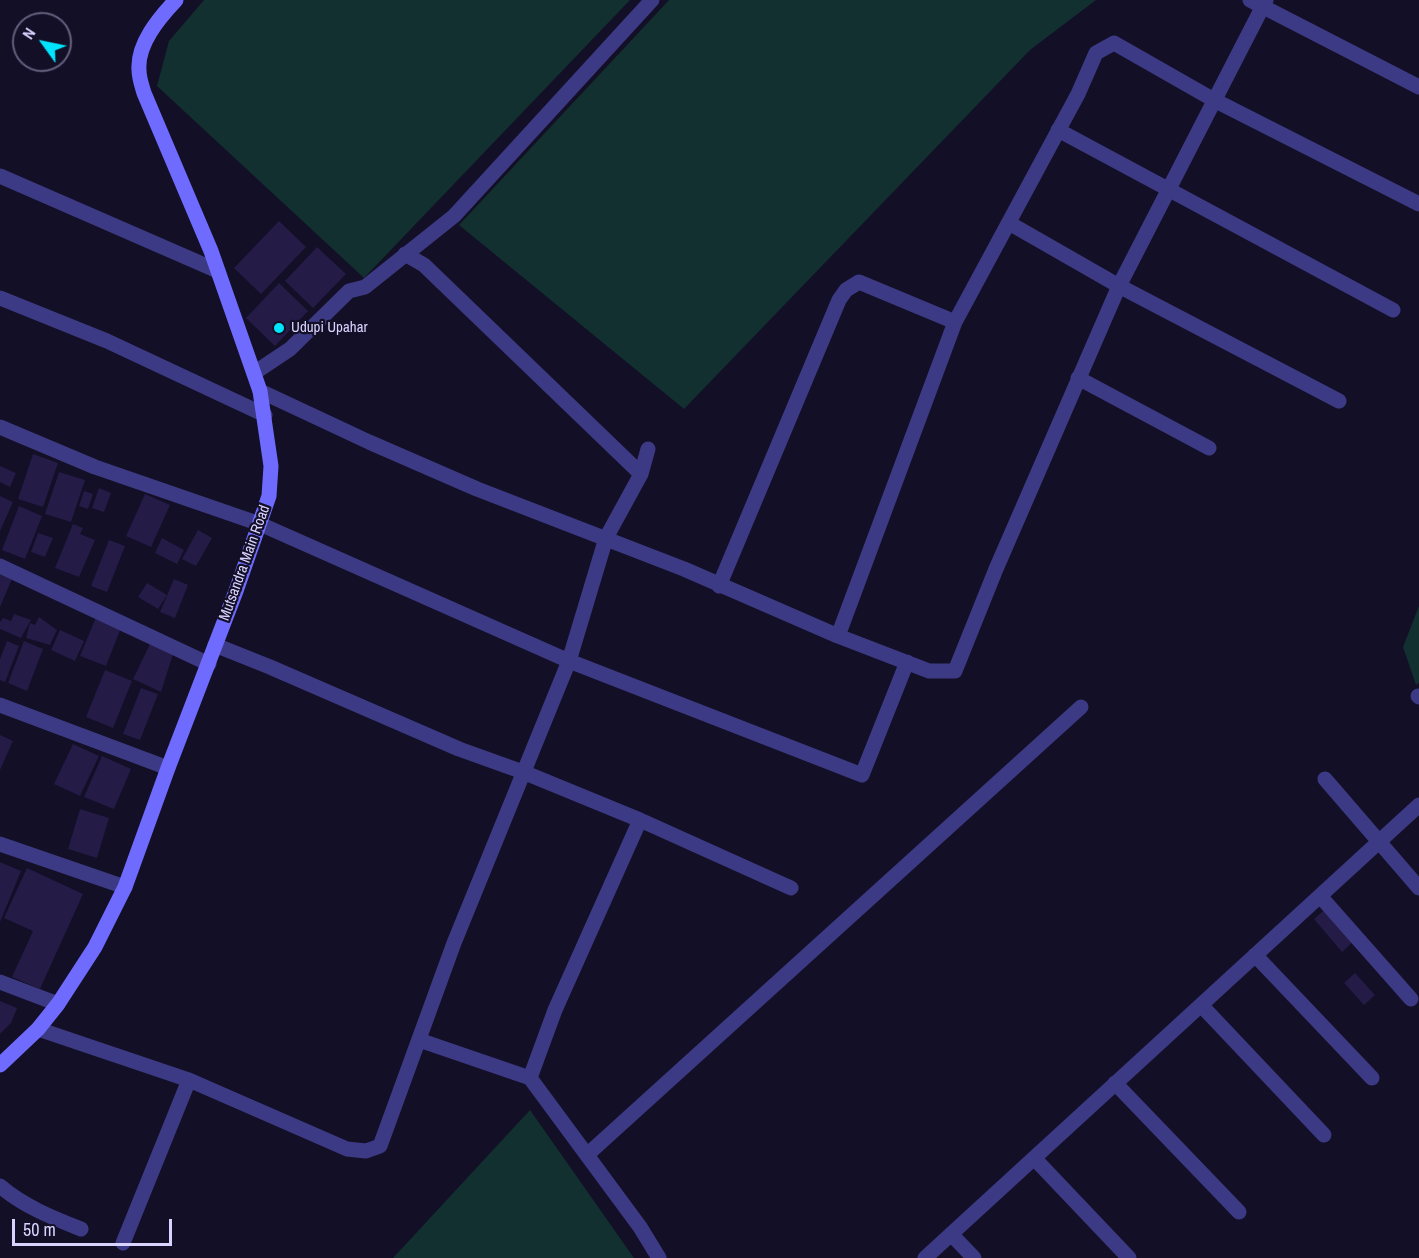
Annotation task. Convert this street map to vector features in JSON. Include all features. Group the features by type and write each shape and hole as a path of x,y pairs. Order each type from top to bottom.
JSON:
{"street":[{"name":"Mutsandra Main Road","path":"0,1065 38,1029 58,1004 95,947 125,887 236,591 269,496 271,466 260,391 218,271 144,93 138,69 145,43 163,14 176,0"},
{"path":"254,373 290,349 349,291 365,287 454,216 652,0"},
{"path":"260,391 477,489 606,538 838,636 929,671 955,671 996,568 1119,285 1169,191 1260,2 1419,87"},
{"path":"838,636 955,322 1078,93 1096,53 1114,43 1214,99 1419,204"},
{"path":"1058,130 1393,310"},
{"path":"0,176 218,271"},
{"path":"1009,223 1119,285 1339,401"},
{"path":"405,255 424,266 641,474"},
{"path":"719,586 839,300 846,290 859,282 955,322"},
{"path":"0,298 107,341 265,415"},
{"path":"1078,378 1209,448"},
{"path":"0,427 94,467 260,524 569,661 862,775 907,662"},
{"path":"38,1029 189,1080 347,1149 366,1151 380,1146 454,943 569,661 606,538 641,474 648,449"},
{"path":"0,566 209,664"},
{"path":"215,645 459,749 523,772 640,820 791,888"},
{"path":"0,705 168,768"},
{"path":"588,1154 1081,707"},
{"path":"1324,779 1419,888"},
{"path":"925,1258 1419,805"},
{"path":"530,1078 563,990 640,820"},
{"path":"0,844 125,887"},
{"path":"1320,896 1411,999"},
{"path":"1255,955 1372,1078"},
{"path":"0,982 58,1004"},
{"path":"1201,1005 1324,1135"},
{"path":"418,1040 530,1078 588,1154 659,1258"},
{"path":"123,1243 189,1080"},
{"path":"1115,1083 1239,1212"},
{"path":"1034,1158 1129,1258"},
{"path":"0,1186 11,1195 54,1219 81,1229"},
{"path":"951,1234 974,1258"}],"green space":[{"path":"204,0 630,0 364,278 157,86 169,41"},
{"path":"669,0 1096,0 1030,50 684,409 459,225"},
{"path":"1419,606 1419,683 1416,685 1403,647"},
{"path":"530,1110 634,1258 393,1258"}],"building":[{"path":"279,221 306,247 261,294 234,268"},
{"path":"317,247 346,274 313,308 285,281"},
{"path":"279,283 308,311 275,346 246,318"},
{"path":"33,454 58,463 43,507 18,499"},
{"path":"0,466 16,473 10,487 0,482"},
{"path":"59,472 85,480 71,522 45,514"},
{"path":"99,488 111,493 104,512 92,508"},
{"path":"84,491 93,494 88,509 79,506"},
{"path":"145,494 170,505 151,547 126,536"},
{"path":"0,496 13,502 0,531"},
{"path":"19,506 42,516 25,559 2,550"},
{"path":"73,524 83,528 80,534 95,540 79,577 55,568"},
{"path":"198,530 212,538 196,566 182,559"},
{"path":"38,533 53,538 45,557 31,552"},
{"path":"162,538 184,550 177,564 155,553"},
{"path":"109,540 125,546 107,592 91,586"},
{"path":"0,574 12,579 0,607"},
{"path":"174,579 188,585 175,618 160,612"},
{"path":"147,583 167,595 158,609 138,597"},
{"path":"14,614 31,620 21,638 0,629 0,622 3,618 11,621"},
{"path":"97,615 122,625 106,666 80,656"},
{"path":"39,617 57,630 50,645 26,638 30,623 35,625"},
{"path":"60,630 84,641 75,661 51,650"},
{"path":"7,641 19,646 5,682 0,680 0,659"},
{"path":"24,641 43,649 27,691 8,683"},
{"path":"150,644 173,654 161,692 133,679"},
{"path":"105,670 132,681 113,728 86,717"},
{"path":"141,688 158,694 140,740 123,734"},
{"path":"0,735 13,741 0,770"},
{"path":"73,744 99,756 80,796 54,784"},
{"path":"102,756 131,769 114,809 84,797"},
{"path":"80,809 109,818 97,858 68,849"},
{"path":"0,862 21,871 0,922"},
{"path":"27,868 83,894 40,989 12,977 33,931 4,918"},
{"path":"1328,907 1355,940 1342,952 1314,919"},
{"path":"1355,973 1375,995 1364,1005 1344,983"},
{"path":"0,1001 17,1008 11,1023 0,1034"}],"place":[{"name":"Udupi Upahar","path":"279,328"}]}
